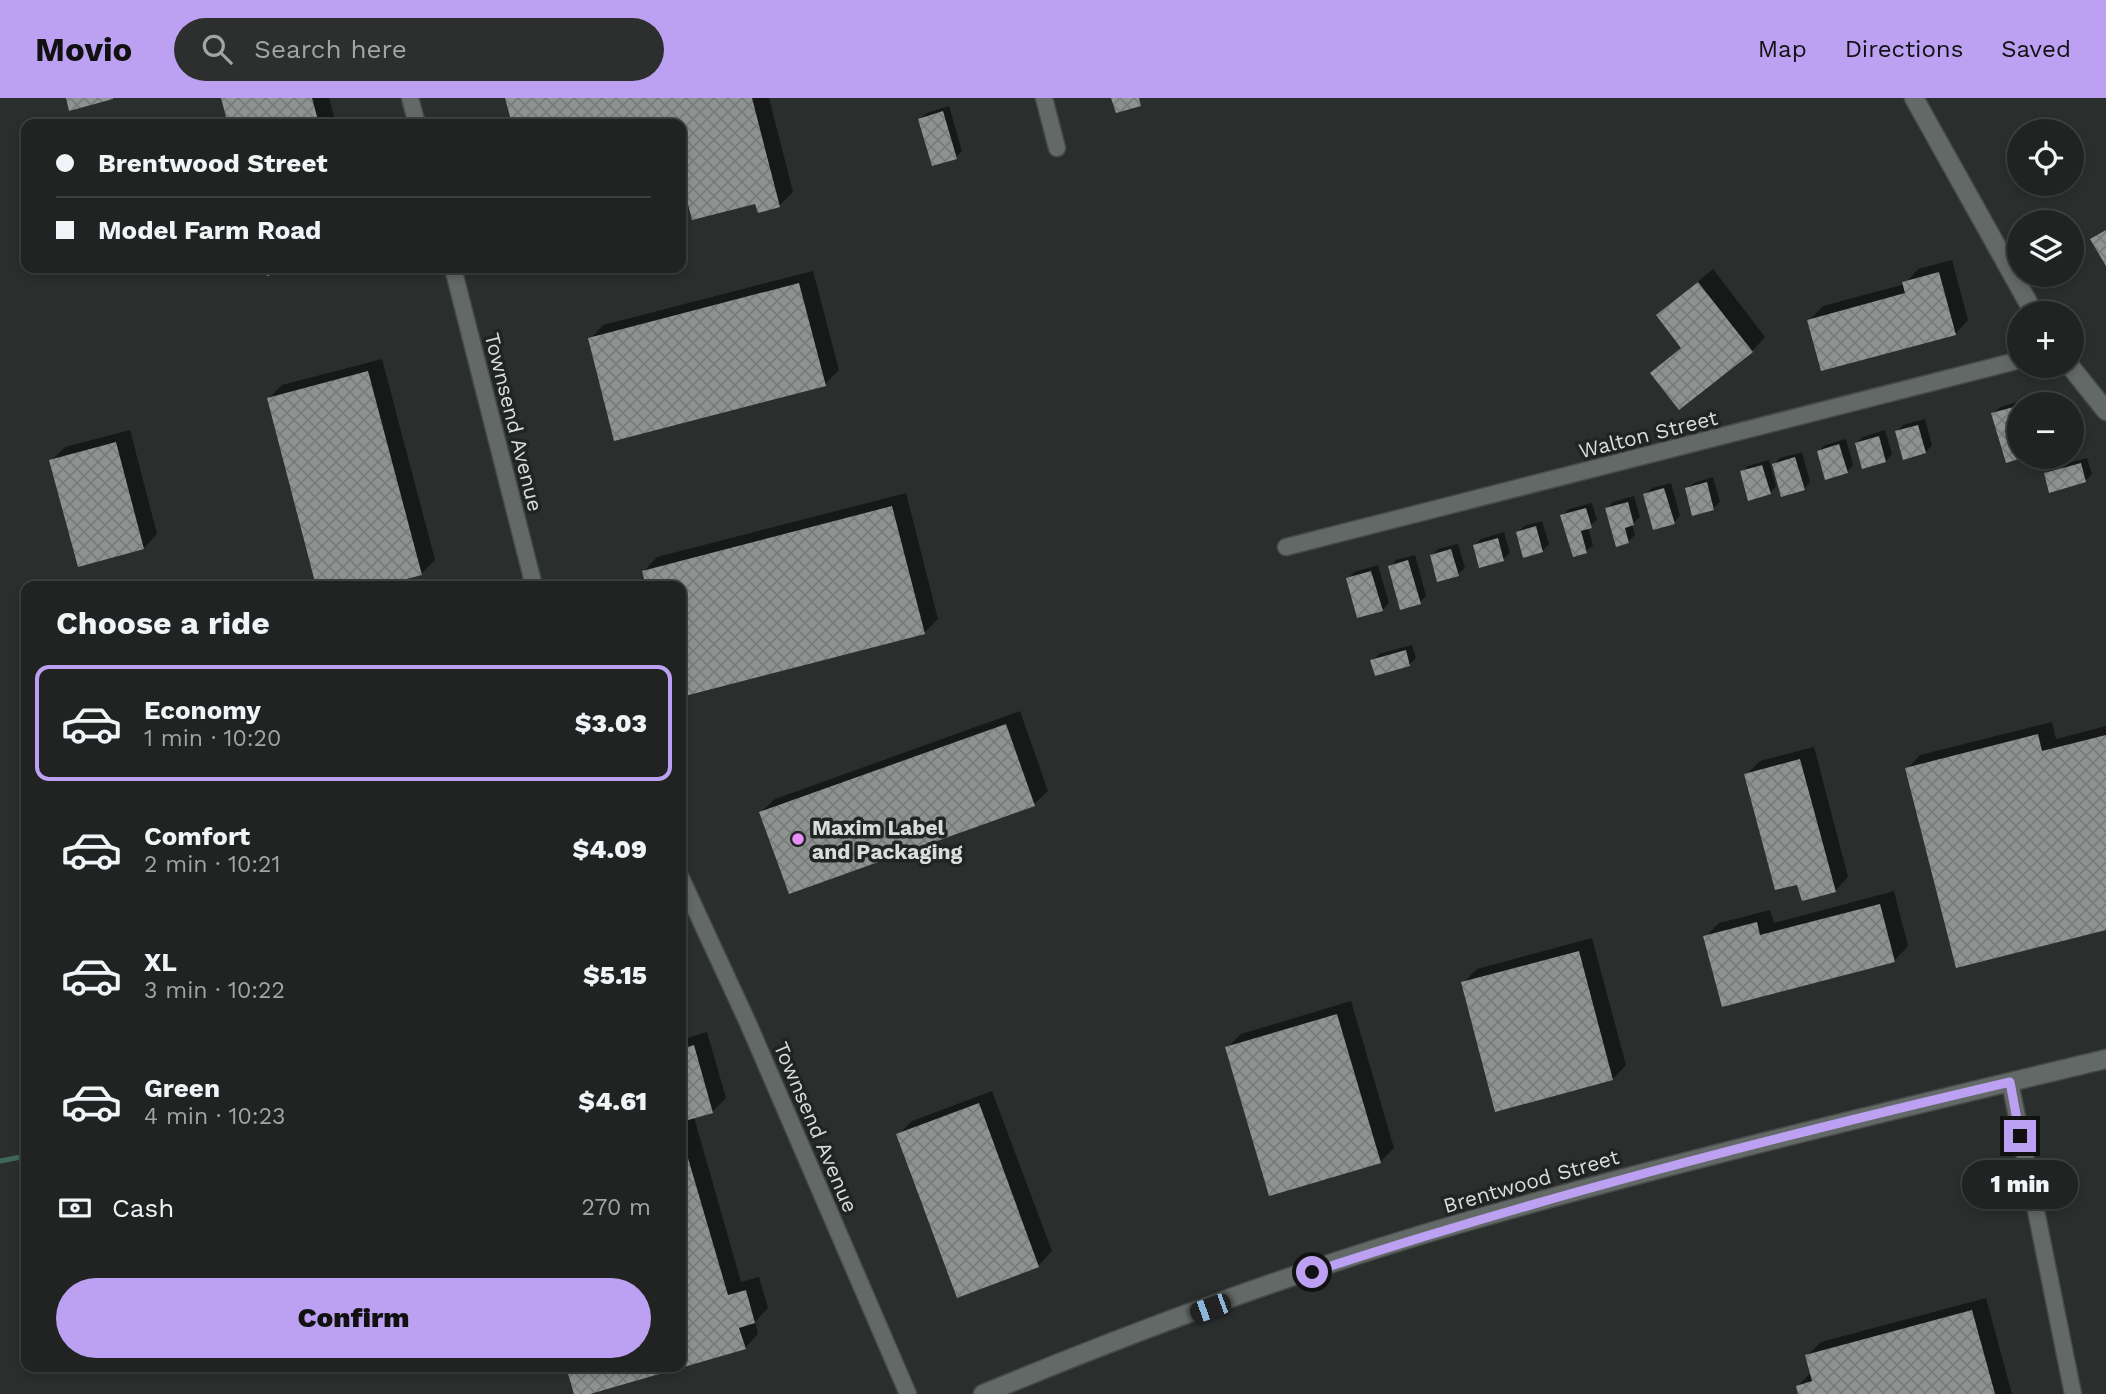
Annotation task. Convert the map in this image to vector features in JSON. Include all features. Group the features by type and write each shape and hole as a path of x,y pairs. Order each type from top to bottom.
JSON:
{"main road":[{"path":"1913,98 2027,301"},
{"path":"2080,378 2106,411"},
{"name":"Brentwood Street","path":"983,1394 1056,1364 1287,1279 1469,1220 1819,1126 2106,1059"}],"street":[{"path":"410,98 416,119"},
{"path":"1044,98 1057,148"},
{"name":"Townsend Avenue","path":"454,273 533,581"},
{"name":"Walton Street","path":"1286,547 2007,363"},
{"name":"Townsend Avenue","path":"686,889 748,1023 908,1394"},
{"path":"2010,1082 2073,1394"}],"building":[{"path":"66,98 113,98 113,99 69,111"},
{"path":"221,98 312,98 318,119 227,119"},
{"path":"505,98 752,98 780,207 758,213 755,204 692,220 686,197 686,119 511,119"},
{"path":"1111,98 1139,98 1141,106 1116,113"},
{"path":"943,111 957,159 932,166 918,119"},
{"path":"2106,230 2106,266 2090,239"},
{"path":"1939,272 1956,335 1821,371 1807,320 1905,293 1902,282"},
{"path":"1698,282 1753,352 1679,410 1650,373 1681,348 1656,315"},
{"path":"799,283 826,386 614,441 588,338"},
{"path":"368,371 422,575 399,581 315,581 267,398"},
{"path":"2007,409 2006,463 1991,413"},
{"path":"1918,425 1926,453 1903,460 1895,431"},
{"path":"1879,436 1886,462 1862,469 1855,443"},
{"path":"116,442 144,549 78,567 49,460"},
{"path":"1839,444 1848,473 1825,480 1817,451"},
{"path":"1795,457 1805,490 1781,497 1772,464"},
{"path":"1762,465 1771,494 1748,501 1740,471"},
{"path":"2059,469 2083,469 2086,482 2049,493 2044,473"},
{"path":"1707,482 1714,510 1692,516 1685,488"},
{"path":"1664,488 1675,524 1653,530 1643,494"},
{"path":"1628,502 1634,525 1625,528 1629,543 1616,547 1605,508"},
{"path":"892,506 925,634 686,696 686,581 645,581 642,571"},
{"path":"1586,508 1592,528 1581,531 1587,553 1573,557 1560,515"},
{"path":"1536,526 1543,552 1523,558 1516,532"},
{"path":"1498,538 1504,561 1479,568 1473,545"},
{"path":"1451,549 1459,576 1437,582 1430,555"},
{"path":"1408,560 1421,604 1400,610 1388,566"},
{"path":"1371,571 1383,611 1357,618 1346,578"},
{"path":"1406,650 1410,666 1375,676 1370,660"},
{"path":"1006,724 1035,806 789,894 759,812"},
{"path":"2038,734 2042,751 2106,735 2106,930 1956,968 1905,768"},
{"path":"1800,759 1836,892 1802,901 1797,885 1775,890 1744,774"},
{"path":"1880,904 1895,962 1722,1007 1703,936 1757,922 1760,935"},
{"path":"1579,951 1613,1080 1495,1112 1461,982"},
{"path":"1337,1014 1381,1163 1269,1196 1225,1047"},
{"path":"694,1045 713,1113 686,1121 686,1047"},
{"path":"979,1103 1039,1267 957,1298 896,1134"},
{"path":"686,1151 728,1295 746,1290 755,1323 739,1328 746,1349 686,1366"},
{"path":"1972,1310 1995,1394 1798,1394 1796,1386 1812,1381 1805,1355"},
{"path":"567,1372 666,1372 590,1394 574,1394"}],"waterway":[{"path":"0,1161 21,1157"}],"place":[{"name":"Maxim Label and Packaging","path":"798,839"}],"route":[{"path":"1312,1272 1469,1220 1819,1126 2010,1082 2020,1136"}]}
